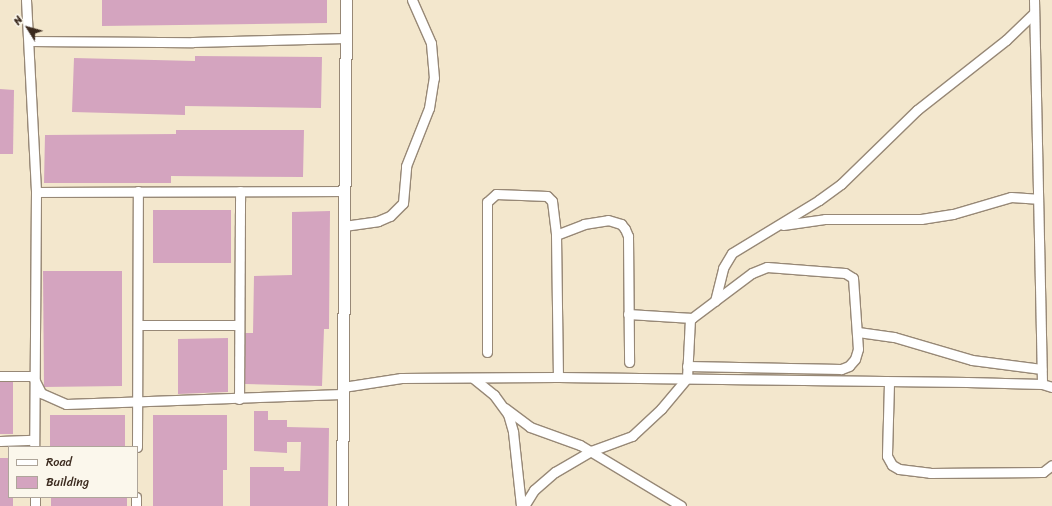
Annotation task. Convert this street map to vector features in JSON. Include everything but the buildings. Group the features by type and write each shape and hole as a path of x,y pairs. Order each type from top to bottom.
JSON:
{"main road":[{"path":"342,506 346,0"}],"street":[{"path":"0,441 34,444 33,376 36,192 30,41 26,0"},
{"path":"344,226 384,219 397,211 403,202 406,166 429,108 434,78 431,43 412,0"},
{"path":"1034,0 1042,384"},
{"path":"714,301 722,268 732,253 841,184 917,110 1006,40 1034,12"},
{"path":"30,41 193,42 346,38"},
{"path":"137,446 139,325 138,191"},
{"path":"239,399 240,191"},
{"path":"36,192 344,192"},
{"path":"487,352 486,217 489,198 496,194 547,196 552,201 556,235 558,377"},
{"path":"776,226 825,219 921,219 953,214 1011,197 1037,199"},
{"path":"556,235 594,222 608,220 621,224 628,236 629,362"},
{"path":"628,314 690,318 761,268 845,273 850,274 856,282 858,349 855,359 849,366 841,369 687,366"},
{"path":"524,506 543,481 591,451 632,436 648,424 686,378 690,318"},
{"path":"139,325 239,325"},
{"path":"858,332 900,338 972,360 1041,368"},
{"path":"0,376 33,376"},
{"path":"33,376 40,393 66,404 239,399 342,391 401,378 686,378 1042,384 1052,387"},
{"path":"472,378 505,408 530,427 566,438 591,451 681,506"},
{"path":"889,382 887,456 892,466 898,469 930,473 1043,472 1052,465"},
{"path":"505,408 513,432 521,506"}]}
